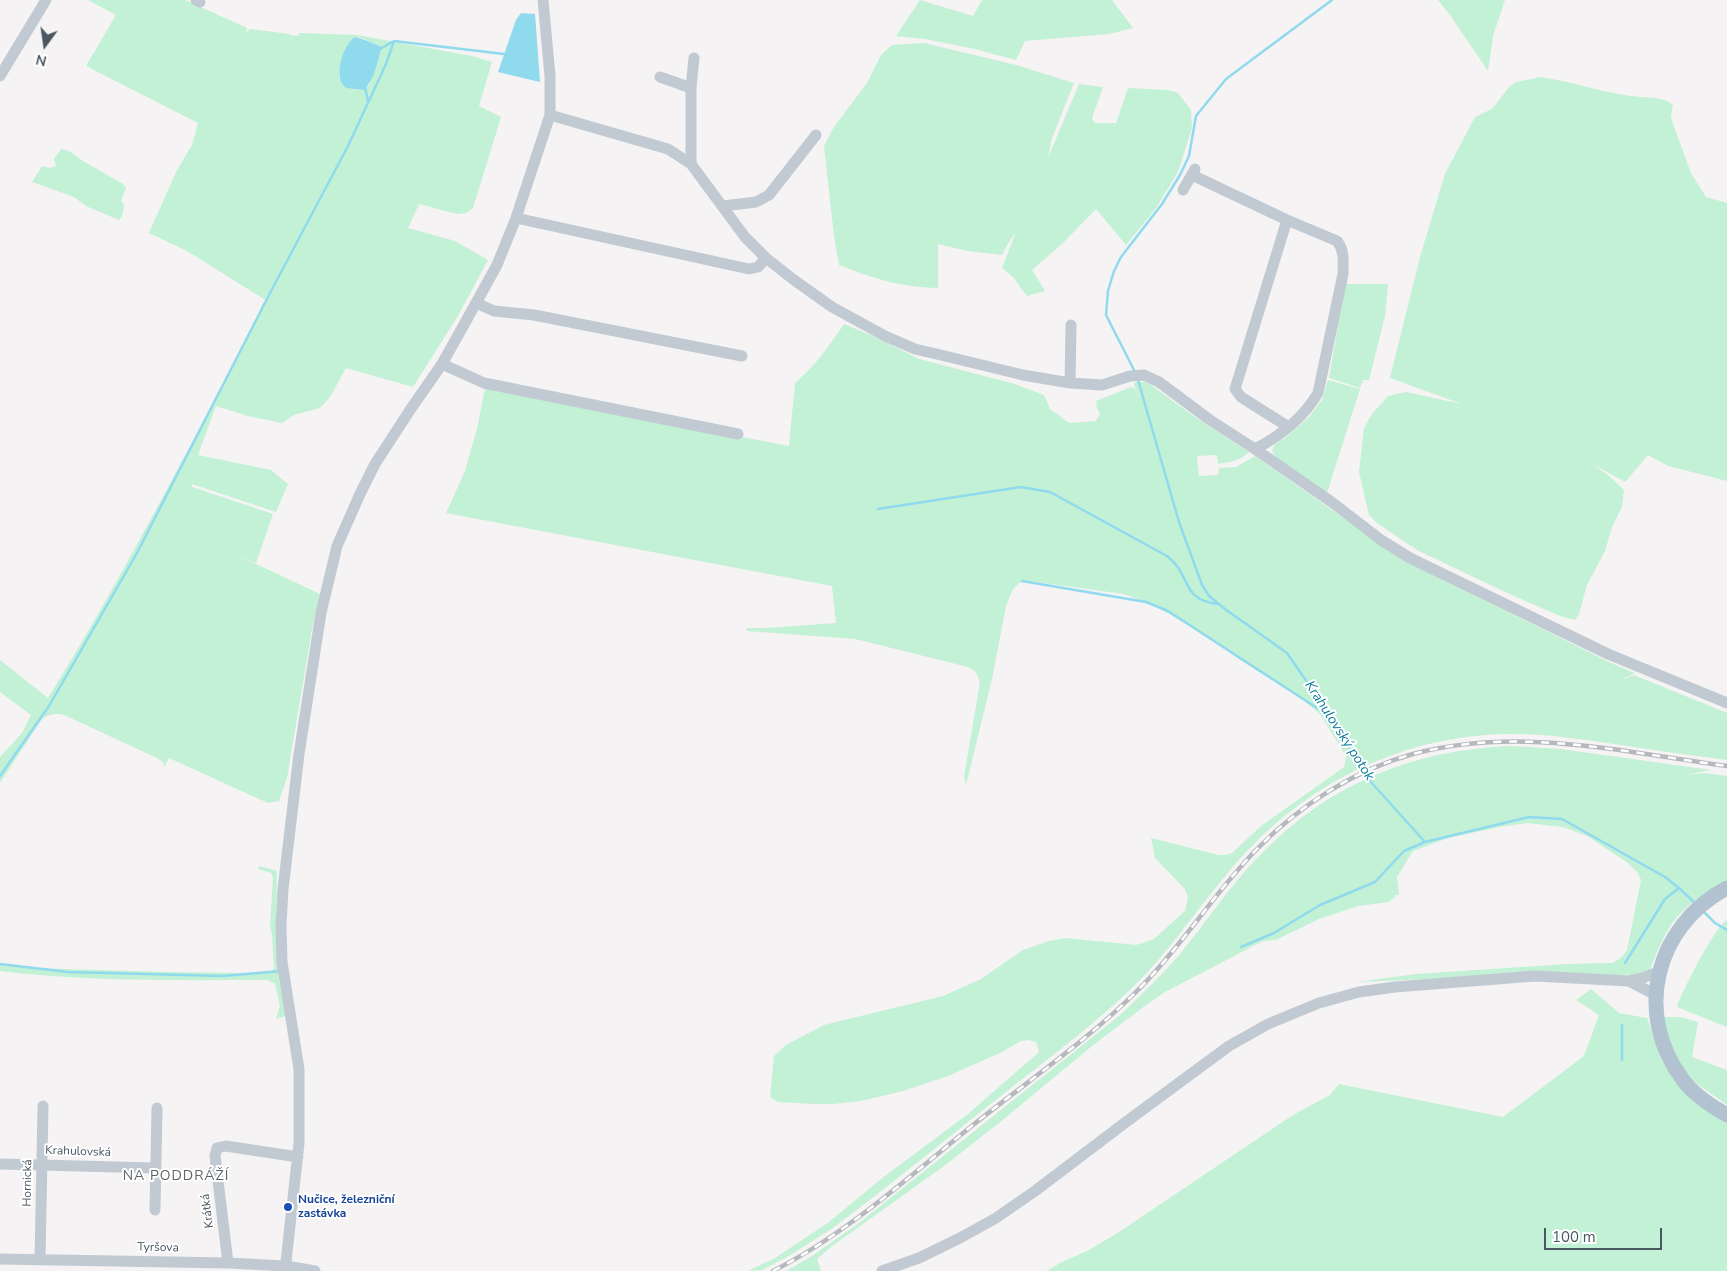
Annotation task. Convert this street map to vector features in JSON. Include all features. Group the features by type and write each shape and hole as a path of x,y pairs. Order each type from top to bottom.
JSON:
{"main road":[{"path":"1727,888 1699,906 1673,938 1660,971 1656,1001 1657,1023 1665,1051 1683,1080 1707,1103 1727,1115"}],"street":[{"path":"0,76 46,0"},
{"path":"285,1268 299,1143 299,1069 282,962 283,889 299,754 321,613 337,546 375,464 442,364 497,265 516,218 550,115 550,76 543,0"},
{"path":"691,164 691,88 694,58"},
{"path":"660,76 691,88"},
{"path":"550,115 668,149 691,164 745,237 766,258 832,307 885,336 915,348 1023,375 1070,383 1102,385 1130,376 1144,375 1159,382 1210,420 1333,503 1381,540 1410,558 1608,654 1727,703"},
{"path":"723,206 756,202 770,195 816,135"},
{"path":"1183,190 1194,172 1287,220 1337,241 1341,246 1343,274 1318,393 1312,403 1293,423 1272,440 1255,449"},
{"path":"516,218 749,269 758,267 766,258"},
{"path":"1287,220 1235,389 1241,397 1287,426"},
{"path":"476,304 494,311 534,315 742,356"},
{"path":"1070,383 1071,325"},
{"path":"442,364 484,383 738,434"},
{"path":"882,1271 919,1258 996,1218 1035,1192 1229,1046 1268,1024 1319,1003 1359,992 1386,989 1535,976 1629,981 1660,971"},
{"path":"1629,981 1656,1001"},
{"name":"Hornická","path":"40,1260 43,1106"},
{"path":"155,1210 157,1108"},
{"name":"Krátká","path":"228,1263 215,1156 217,1148 226,1146 298,1157"},
{"name":"Krahulovská","path":"0,1164 155,1168"},
{"name":"Tyršova","path":"0,1259 138,1266 228,1263 315,1271"}],"green space":[{"path":"88,0 185,0 247,28 246,33 250,29 299,36 299,33 357,35 472,56 492,62 479,106 501,117 473,208 466,213 457,214 419,204 408,228 455,241 488,260 459,314 413,387 346,368 330,397 320,408 294,415 282,423 248,416 216,406 198,455 271,470 288,484 276,512 192,484 192,487 273,514 256,563 239,556 320,594 312,629 287,778 279,801 268,803 169,758 164,767 163,762 157,758 64,715 57,714 42,719 0,783 0,757 22,733 31,715 0,692 0,660 48,698 125,567 244,343 260,312 262,304 267,301 187,251 149,233 176,172 192,145 198,123 86,66 116,15","holes":["359,37 382,47 369,85 364,90 352,89 344,85 340,80 340,65 351,40"]},
{"path":"920,0 973,16 982,0 1112,0 1133,28 1109,34 1025,41 1016,60 925,39 896,36"},
{"path":"1438,0 1505,0 1493,36 1488,71 1450,15"},
{"path":"924,43 1016,65 1074,83 1052,138 1048,158 1079,84 1103,87 1092,118 1095,123 1116,123 1128,88 1168,90 1178,93 1191,110 1192,128 1178,172 1156,208 1126,245 1096,209 1062,244 1032,270 1045,291 1027,296 1013,277 1002,268 1016,232 1002,255 967,251 938,244 938,288 925,288 888,281 839,265 824,146 834,127 867,83 881,55 892,45"},
{"path":"1541,77 1615,93 1658,98 1669,102 1673,105 1671,117 1691,173 1706,197 1727,203 1727,481 1668,466 1648,455 1625,482 1591,463 1624,490 1622,507 1612,527 1605,551 1587,585 1579,614 1575,620 1560,616 1505,592 1417,550 1377,523 1369,515 1359,472 1364,428 1372,414 1388,396 1406,392 1462,404 1390,378 1420,257 1445,174 1475,117 1492,109 1510,86 1516,82"},
{"path":"61,149 69,151 123,184 126,188 121,201 124,205 122,216 119,220 86,206 74,197 32,182 42,166 49,168 56,166 54,159"},
{"path":"1345,284 1388,284 1385,316 1369,380 1363,380 1360,388 1329,378"},
{"path":"844,324 919,359 1015,384 1044,395 1050,409 1069,423 1096,421 1100,414 1096,401 1131,387 1135,389 1139,398 1135,382 1147,382 1195,417 1249,452 1231,462 1218,464 1217,455 1197,456 1199,476 1218,475 1219,468 1236,467 1255,456 1405,561 1611,663 1635,673 1619,681 1634,675 1727,713 1727,760 1576,739 1512,734 1440,741 1372,763 1340,779 1309,798 1281,819 1254,844 1222,879 1148,972 1082,1032 830,1230 762,1270 748,1271 775,1258 829,1222 881,1179 968,1114 1039,1052 1036,1042 1021,1041 1002,1052 948,1076 903,1091 861,1101 814,1104 778,1102 770,1097 774,1056 786,1045 824,1025 943,996 981,979 1023,950 1049,941 1065,938 1136,945 1154,939 1185,911 1188,897 1185,889 1155,858 1151,838 1218,855 1232,853 1261,826 1344,767 1346,756 1320,714 1302,699 1201,633 1150,603 1123,594 1022,581 1013,589 1006,606 992,679 966,785 964,777 980,682 976,672 968,667 855,639 747,631 746,628 836,623 832,586 446,513 465,471 477,429 485,388 789,446 795,383 815,363"},
{"path":"1328,380 1360,389 1327,493 1275,457 1272,450 1275,444 1285,438 1309,417 1322,400"},
{"path":"1511,746 1561,749 1711,770 1685,775 1705,773 1727,776 1727,882 1699,897 1683,910 1662,940 1648,975 1498,976 1358,982 1416,974 1567,964 1612,963 1621,958 1627,950 1641,880 1638,873 1628,863 1587,836 1563,827 1527,823 1448,838 1413,851 1397,877 1399,895 1395,895 1389,902 1358,906 1319,919 1276,940 1263,941 1165,992 1092,1046 944,1166 832,1246 817,1259 821,1271 786,1271 812,1256 859,1223 1119,1016 1180,954 1229,890 1261,854 1288,829 1315,808 1375,775 1407,763 1475,749"},
{"path":"259,866 277,871 276,931 279,980 286,1016 276,1019 280,1006 275,984 268,980 100,979 0,971 0,964 29,968 167,972 271,972 274,969 270,926 273,878 271,873 258,869"},
{"path":"1727,920 1727,1027 1677,1007 1707,946"},
{"path":"1591,989 1619,1013 1647,1018 1662,1061 1696,1099 1727,1120 1727,1271 1047,1271 1116,1234 1293,1115 1330,1095 1339,1084 1503,1117 1584,1056 1599,1015 1576,1000"},
{"path":"1660,1017 1680,1017 1698,1022 1692,1057 1727,1070 1727,1105 1686,1076 1665,1045"}],"water":[{"path":"521,13 535,14 540,82 498,72 516,20"},
{"path":"355,37 382,47 373,76 364,90 346,88 340,79 339,73 343,56 348,44"}],"waterway":[{"name":"Krahulovský potok","path":"1135,372 1106,315 1108,291 1114,271 1121,257 1162,204 1180,175 1189,156 1196,116 1226,79 1332,0"},
{"path":"0,776 49,706 137,553 270,293 348,146 386,64 394,41 504,54"},
{"path":"380,49 392,42"},
{"path":"365,86 368,102"},
{"name":"Krahulovský potok","path":"1138,380 1179,522 1202,585 1209,596 1225,609 1287,653 1325,708 1370,781 1425,842 1529,817 1562,819 1665,877 1695,903"},
{"path":"878,509 1021,487 1050,492 1167,556 1175,563 1192,592 1206,602 1218,604"},
{"path":"1022,581 1146,602 1168,611 1317,708 1325,708"},
{"path":"1241,947 1274,933 1320,905 1375,882 1404,851 1425,842"},
{"path":"1625,963 1665,899 1679,888"},
{"name":"Krahulovský potok","path":"1703,911 1715,923 1727,930"},
{"path":"0,964 68,972 223,976 281,971"},
{"path":"1622,1025 1622,1060"}],"railway":[{"path":"773,1271 826,1240 876,1204 1099,1026 1154,973 1184,938 1226,883 1273,833 1309,804 1349,780 1391,761 1413,754 1453,746 1492,742 1570,744 1727,766"}],"place":[{"name":"Nučice, železniční zastávka","path":"288,1207"}],"district":[{"name":"NA PODDRÁŽÍ","path":"176,1177"}]}
